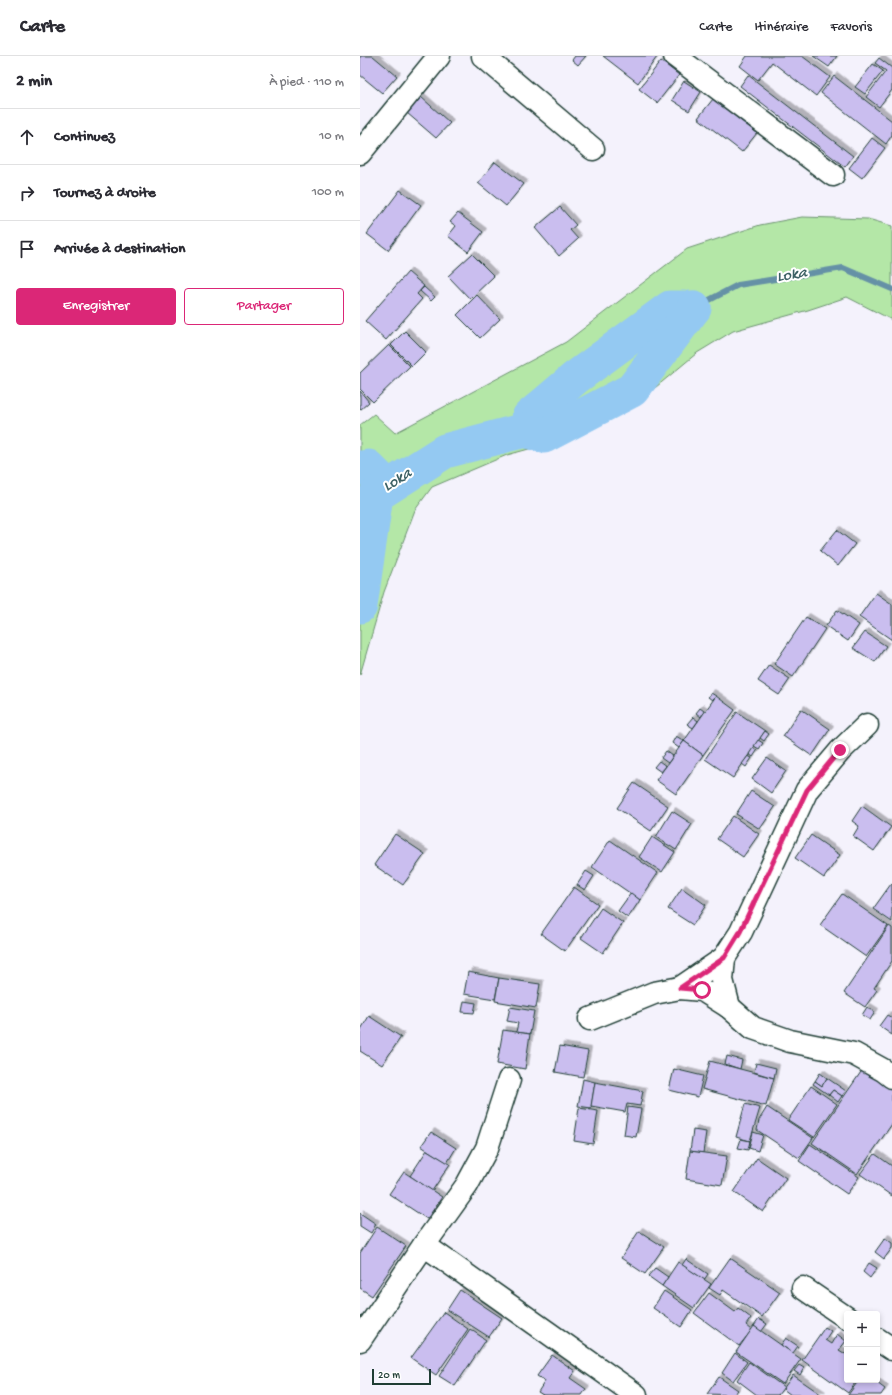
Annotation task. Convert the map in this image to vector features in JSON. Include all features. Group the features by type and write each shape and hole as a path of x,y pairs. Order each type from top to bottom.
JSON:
{"street":[{"path":"360,153 439,56"},
{"path":"483,56 593,148"},
{"path":"675,56 833,175"},
{"path":"680,988 724,958 740,932 807,790 840,750 868,725"},
{"path":"724,958 722,980 729,1007"},
{"path":"590,1019 654,993 680,988 702,990 729,1007 753,1028 790,1041 854,1054 883,1070 892,1077"},
{"path":"360,1340 424,1245 467,1185 487,1148 509,1080"},
{"path":"424,1245 636,1395"},
{"path":"804,1288 844,1316"},
{"path":"880,1341 892,1349"}],"green space":[{"path":"802,217 868,219 892,226 892,320 847,297 808,310 733,331 697,353 638,402 580,435 507,455 432,487 415,510 384,592 360,675 360,425 374,414 395,433 566,342 687,249 760,225"}],"building":[{"path":"360,56 373,56 397,76 382,93 360,75"},
{"path":"575,56 586,56 578,65 572,60"},
{"path":"603,56 656,56 657,57 638,83"},
{"path":"747,56 802,56 830,77 816,96 772,62 758,80 740,66"},
{"path":"813,56 837,56 829,67"},
{"path":"879,58 892,68 892,90 879,107 866,97 886,71 875,63"},
{"path":"661,61 679,75 657,103 639,89"},
{"path":"873,64 883,71 865,94 855,87"},
{"path":"748,75 853,156 845,167 740,86"},
{"path":"834,76 892,121 892,135 886,144 821,93"},
{"path":"684,81 701,92 689,111 672,100"},
{"path":"421,97 450,123 436,138 407,113"},
{"path":"713,99 757,133 742,152 698,118"},
{"path":"872,138 885,148 862,178 849,168"},
{"path":"495,162 524,184 506,206 478,183"},
{"path":"400,190 421,205 388,250 367,234"},
{"path":"560,207 576,225 570,230 578,239 559,256 535,228"},
{"path":"458,213 483,232 468,252 448,236 456,226 450,222"},
{"path":"472,254 494,276 470,299 448,276"},
{"path":"408,272 424,286 417,294 422,299 386,340 365,321"},
{"path":"424,287 435,297 431,301 420,291"},
{"path":"477,295 500,319 480,338 457,315"},
{"path":"405,331 426,352 412,366 391,345"},
{"path":"389,345 410,366 373,402 360,389 360,373"},
{"path":"360,391 369,402 360,410"},
{"path":"837,530 855,544 838,566 820,551"},
{"path":"876,593 892,604 892,640 859,617"},
{"path":"837,610 859,625 848,641 826,626"},
{"path":"806,617 825,629 793,677 774,664"},
{"path":"865,632 886,646 875,662 853,648"},
{"path":"769,665 790,679 779,695 758,681"},
{"path":"711,693 716,696 712,700 708,697"},
{"path":"716,696 735,710 703,755 684,741"},
{"path":"700,708 704,711 701,717 696,713"},
{"path":"801,709 830,729 812,756 783,736"},
{"path":"737,712 765,731 733,778 705,759"},
{"path":"693,717 698,721 693,728 687,724"},
{"path":"765,731 769,734 764,741 760,738"},
{"path":"676,736 684,741 679,748 672,743"},
{"path":"758,740 763,743 759,749 754,746"},
{"path":"684,741 703,755 676,794 656,780"},
{"path":"753,748 757,751 753,757 749,754"},
{"path":"666,751 673,756 668,763 661,758"},
{"path":"748,756 752,758 746,767 742,764"},
{"path":"767,758 786,771 771,793 752,779"},
{"path":"659,761 666,766 661,772 654,767"},
{"path":"634,783 668,806 651,831 617,808"},
{"path":"751,791 775,807 760,829 736,814"},
{"path":"862,806 891,827 874,851 853,836 859,826 852,821"},
{"path":"672,811 692,824 676,850 656,837"},
{"path":"733,816 759,834 743,857 717,839"},
{"path":"395,834 425,854 403,885 374,865"},
{"path":"811,835 840,855 824,878 795,858"},
{"path":"652,837 675,852 662,872 639,857"},
{"path":"610,840 658,873 640,900 592,867"},
{"path":"586,871 594,876 585,890 577,885"},
{"path":"891,884 892,885 892,922 873,909"},
{"path":"574,887 598,904 565,951 541,934"},
{"path":"682,888 706,905 693,925 668,909"},
{"path":"631,893 640,900 628,918 618,911"},
{"path":"842,894 888,926 866,957 820,925"},
{"path":"601,908 623,923 603,953 581,938"},
{"path":"889,926 892,928 892,961 874,988 877,990 865,1007 844,993"},
{"path":"468,972 499,978 495,999 464,994"},
{"path":"499,978 540,984 536,1008 495,1001"},
{"path":"464,1001 476,1003 474,1013 462,1012"},
{"path":"510,1007 534,1011 530,1034 516,1032 518,1023 507,1021"},
{"path":"867,1007 875,1012 870,1020 862,1015"},
{"path":"887,1015 892,1018 892,1035 879,1026"},
{"path":"369,1016 401,1037 382,1065 360,1051 360,1031"},
{"path":"503,1030 530,1034 525,1069 497,1064"},
{"path":"560,1046 588,1051 583,1077 555,1072"},
{"path":"727,1056 742,1060 740,1069 725,1064"},
{"path":"710,1061 774,1078 766,1106 702,1089"},
{"path":"756,1063 776,1068 774,1078 754,1072"},
{"path":"674,1069 703,1076 698,1097 669,1090"},
{"path":"863,1069 892,1089 892,1124 857,1174 812,1143"},
{"path":"820,1073 827,1078 822,1086 815,1081"},
{"path":"827,1078 846,1091 842,1096 833,1090 829,1095 813,1084 815,1081 822,1086"},
{"path":"583,1079 595,1082 591,1108 578,1106"},
{"path":"595,1082 643,1091 640,1106 627,1104 625,1112 591,1106"},
{"path":"811,1086 837,1104 814,1137 788,1120"},
{"path":"833,1090 842,1096 838,1102 829,1095"},
{"path":"745,1104 760,1108 750,1141 736,1137"},
{"path":"628,1107 641,1109 636,1137 624,1135"},
{"path":"767,1107 813,1138 799,1158 757,1130 759,1120"},
{"path":"579,1108 598,1111 593,1144 574,1141"},
{"path":"693,1130 706,1132 703,1153 690,1151"},
{"path":"431,1132 456,1148 447,1163 421,1146"},
{"path":"753,1132 763,1135 758,1151 749,1148"},
{"path":"741,1139 750,1141 748,1150 738,1148"},
{"path":"810,1144 859,1177 847,1194 799,1161"},
{"path":"427,1150 450,1164 432,1191 410,1176"},
{"path":"690,1151 727,1156 722,1185 686,1179"},
{"path":"875,1154 892,1166 892,1196 860,1174"},
{"path":"757,1158 786,1178 763,1212 734,1192"},
{"path":"404,1172 442,1197 427,1219 389,1194"},
{"path":"360,1213 376,1224 371,1233 360,1226"},
{"path":"377,1227 406,1246 372,1296 360,1288 360,1253"},
{"path":"639,1231 664,1247 645,1274 621,1258"},
{"path":"885,1238 892,1243 892,1248 884,1259 875,1252"},
{"path":"730,1258 780,1292 762,1317 723,1290 720,1295 709,1288"},
{"path":"686,1259 708,1274 704,1280 682,1265"},
{"path":"678,1262 711,1284 694,1308 662,1286"},
{"path":"869,1263 877,1268 870,1278 863,1272"},
{"path":"655,1268 668,1277 662,1286 648,1276"},
{"path":"460,1290 502,1318 489,1337 447,1310"},
{"path":"664,1291 692,1310 681,1327 653,1308"},
{"path":"709,1293 735,1312 738,1308 751,1318 746,1325 752,1330 739,1346 694,1313"},
{"path":"444,1312 468,1329 436,1375 411,1358"},
{"path":"759,1319 767,1324 761,1332 754,1326"},
{"path":"754,1326 801,1359 783,1384 736,1352"},
{"path":"825,1327 831,1331 825,1340 831,1344 837,1334 844,1339 844,1344 839,1350 844,1353 844,1383 855,1383 848,1393 802,1360"},
{"path":"470,1329 486,1340 455,1386 439,1376"},
{"path":"786,1338 798,1346 793,1353 781,1345"},
{"path":"735,1353 747,1362 733,1381 722,1373"},
{"path":"552,1355 575,1371 570,1378 586,1389 582,1395 543,1395 538,1392 545,1381 537,1376"},
{"path":"749,1362 784,1387 778,1395 757,1395 737,1380"},
{"path":"799,1365 804,1368 800,1375 794,1371"},
{"path":"793,1375 822,1395 791,1395 783,1389"},
{"path":"719,1377 738,1390 734,1395 707,1394"},
{"path":"857,1383 877,1383 885,1389 881,1395 848,1395"}],"waterway":[{"name":"Loka","path":"694,308 738,285 843,268 892,289"},
{"name":"Loka","path":"525,430 529,417 575,378 670,308 694,308"},
{"name":"Loka","path":"360,606 376,495 445,451 525,430 544,436 632,390 694,308"},
{"path":"360,468 368,467 388,487"}],"route":[{"path":"702,990 680,988 724,958 740,932 807,790 840,750"}]}
